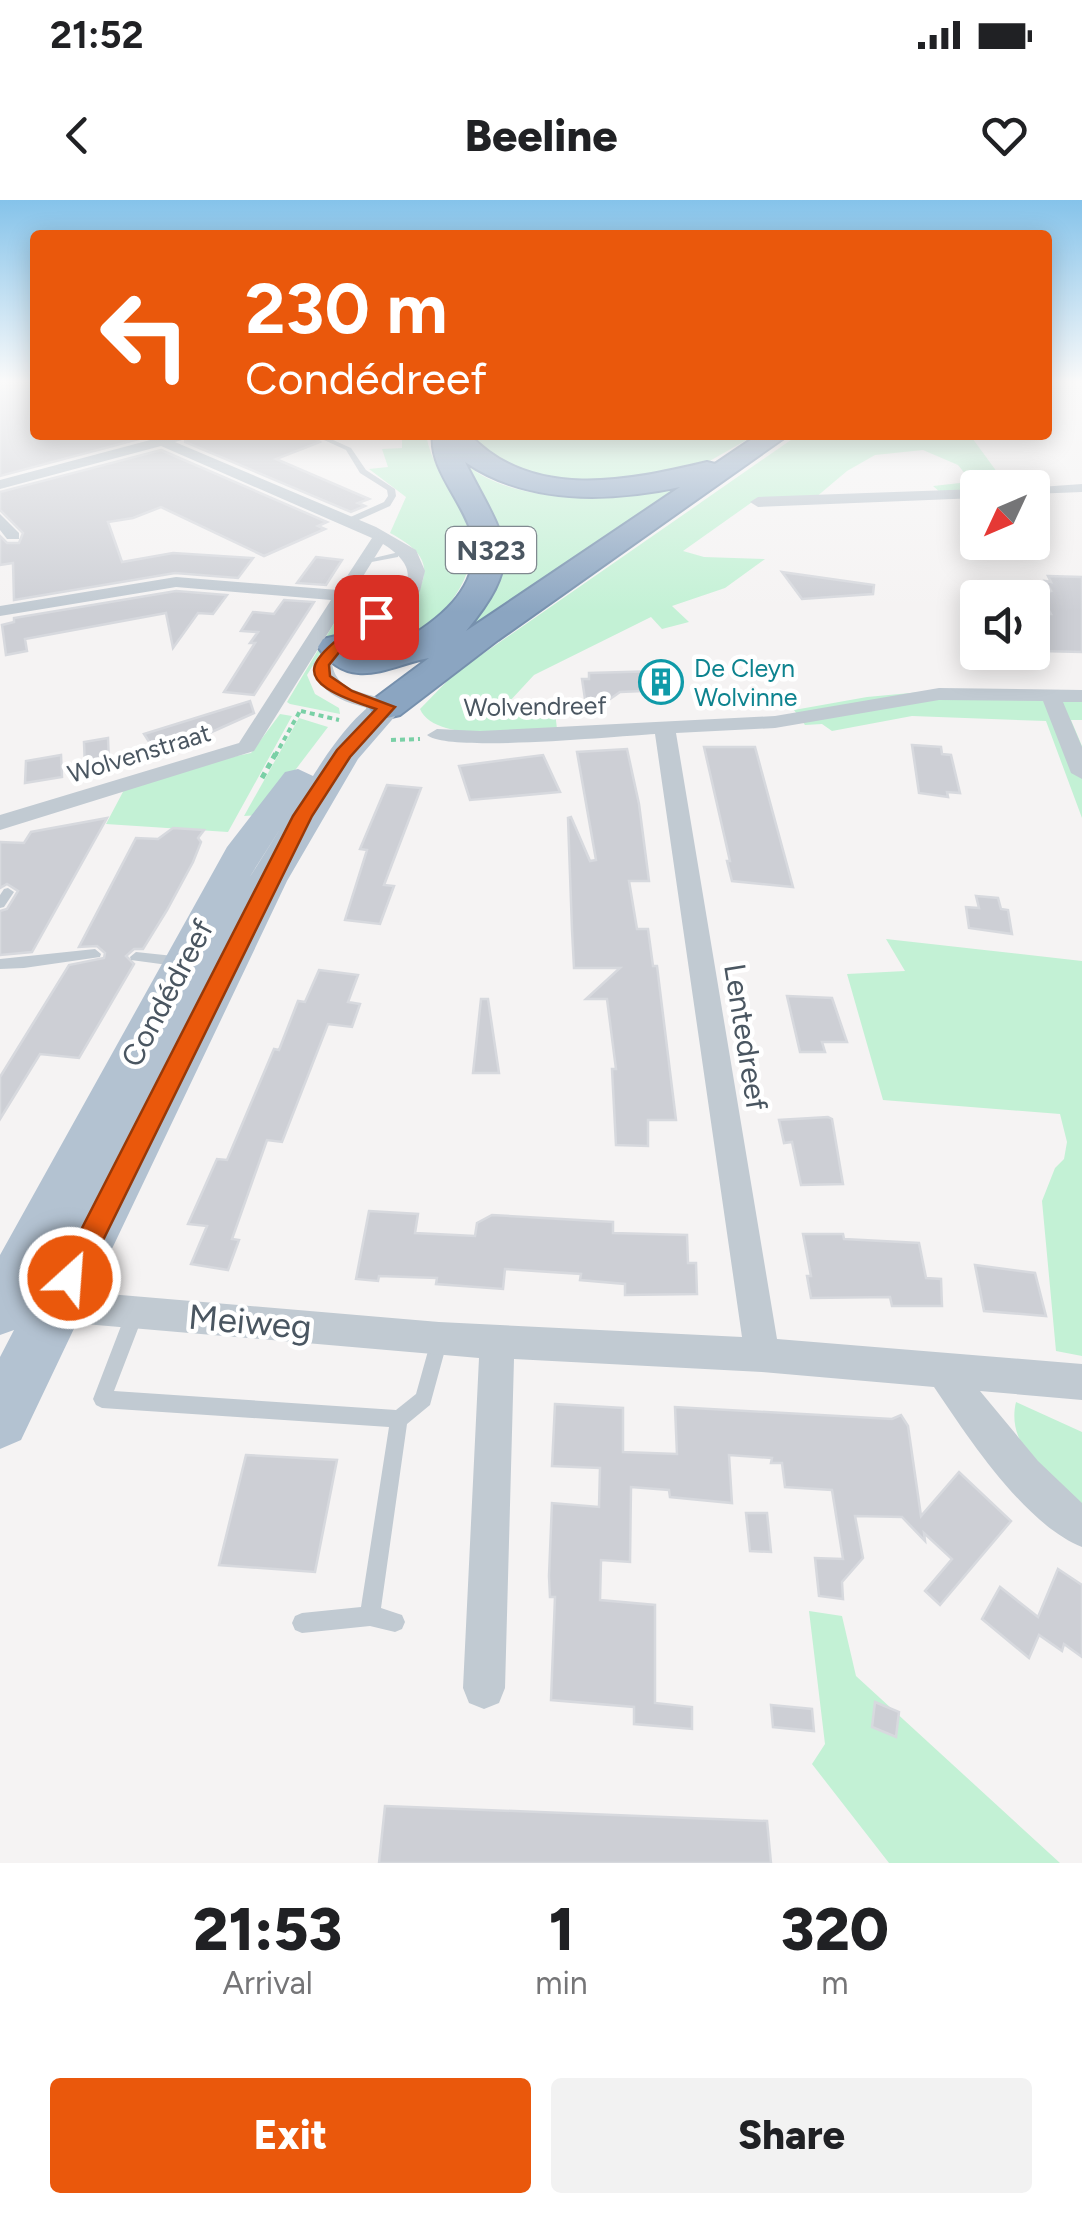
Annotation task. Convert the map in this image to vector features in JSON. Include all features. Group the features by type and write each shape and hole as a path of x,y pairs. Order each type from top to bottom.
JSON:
{"highway":[{"name":"N323","path":"379,704 477,595 492,556 489,534 456,458"},
{"path":"475,458 508,475 542,484 598,489 682,479 727,458"},
{"name":"N323","path":"379,704 741,458"},
{"path":"336,647 356,661 382,663 402,657 449,629"}],"main road":[{"name":"Condédreef","path":"2,1305 246,847 300,778 379,704"},
{"name":"Condédreef","path":"0,1419 302,816 379,704"}],"street":[{"path":"0,485 101,458"},
{"path":"201,458 394,542 410,554 417,571 416,581 402,600 336,647 322,664 322,676 329,686 379,704"},
{"path":"1050,489 1082,488"},
{"path":"758,502 960,494"},
{"path":"0,520 6,538"},
{"path":"342,592 377,541"},
{"path":"0,611 176,582 342,592 402,600"},
{"name":"Wolvenstraat","path":"0,824 181,765 234,753 254,741 342,592"},
{"name":"Wolvendreef","path":"438,734 480,737 775,722 939,694 1082,696"},
{"path":"1051,696 1082,774"},
{"name":"Lentedreef","path":"664,730 762,1355"},
{"name":"Meiweg","path":"2,1305 57,1305 497,1343 762,1355 1082,1382"},
{"path":"484,1688 497,1343"},
{"path":"943,1370 985,1430 1048,1502 1082,1528"}],"lane":[{"path":"350,522 387,504 392,496 391,490 363,471 355,458"},
{"path":"360,563 395,556"},
{"path":"0,964 26,966 75,954 95,954"},
{"path":"136,956 184,962"},
{"path":"136,1312 102,1398 399,1419 424,1399 439,1339"},
{"path":"370,1616 399,1419"},
{"path":"302,1623 370,1616 395,1622"}],"green space":[{"path":"385,458 433,458 459,507 471,554 458,592 429,626 393,657 349,650 353,640 419,589 423,579 419,555 390,533 406,497 369,469 388,467"},
{"path":"492,458 716,458 694,470 580,485 506,470"},
{"path":"765,458 870,458 815,498 755,500 683,551 704,557 765,559 725,588 672,606 689,622 662,629 651,617 534,675 509,702 555,712 557,729 461,731 429,720 420,709 454,674"},
{"path":"941,458 987,458 996,470 962,470"},
{"path":"460,459 484,476 546,495 617,495 711,476 412,672 491,588"},
{"path":"960,483 960,491 940,492 933,486"},
{"path":"355,605 368,607 369,613 326,644 307,675 315,694 339,708 340,714 287,702 342,610"},
{"path":"932,691 1082,692 1082,720 1071,720 1082,746 1082,818 1046,721 912,716 832,731 822,724 805,725 794,710"},
{"path":"280,714 292,716 228,832 106,824 125,788 184,767 251,753"},
{"path":"299,718 328,727 261,815 244,816"},
{"path":"886,939 1082,961 1082,1356 1056,1351 1042,1201 1055,1168 1064,1159 1067,1142 1060,1114 883,1100 847,974 905,971"},
{"path":"1016,1402 1082,1432 1082,1506 1024,1448 1014,1419"},
{"path":"809,1611 842,1616 856,1676 1060,1863 889,1863 812,1764 825,1744"}],"building":[{"path":"0,458 69,458 0,476"},
{"path":"132,458 179,458 327,522 318,526 325,529 264,556 161,507 108,522 122,562 173,553 253,558 238,578 175,573 14,600 13,563 0,565 0,536 7,543 19,543 23,533 0,510 0,492"},
{"path":"222,458 280,458 276,459 369,499 358,503 365,506 351,512"},
{"path":"316,557 342,560 326,585 297,583"},
{"path":"782,572 874,585 873,594 802,599"},
{"path":"1048,576 1082,577 1082,652 1050,651"},
{"path":"176,591 227,595 213,614 198,613 173,648 166,613 25,639 27,651 6,655 2,625 14,622 14,618"},
{"path":"284,600 314,602 254,695 224,692 255,643 250,643 258,632 241,631 253,612 274,614"},
{"path":"661,671 666,690 620,692 610,699 585,699 582,679 589,679 589,673"},
{"path":"250,701 254,713 155,751 144,734"},
{"path":"108,738 109,763 85,768 84,742"},
{"path":"912,745 941,747 942,754 951,755 960,793 947,792 948,797 919,793"},
{"path":"704,747 755,747 793,887 732,881"},
{"path":"627,749 649,881 629,881 637,929 648,929 653,966 657,966 676,1120 648,1120 648,1146 616,1145 612,1069 616,1069 607,999 586,999 620,968 574,968 568,818 571,817 590,861 596,860 577,752"},
{"path":"61,755 62,777 25,783 26,761"},
{"path":"543,755 560,792 470,800 459,766"},
{"path":"387,785 421,788 384,885 394,886 380,924 345,920 367,850 360,849"},
{"path":"107,818 32,952 0,955 0,911 7,909 18,891 7,884 0,888 0,842 24,843 31,832"},
{"path":"173,828 204,830 198,838 201,842 193,862 167,910 143,949 134,949 126,956 134,964 79,1058 40,1054 0,1119 0,1077 69,965 104,958 105,953 97,946 79,947 136,838 158,839"},
{"path":"976,896 998,898 1001,909 1008,910 1012,934 969,928 966,907 979,908"},
{"path":"319,970 358,975 348,1002 360,1004 352,1027 328,1024 282,1142 267,1140 232,1239 239,1240 228,1270 191,1264 207,1226 188,1224 217,1159 227,1160 274,1049 279,1050 298,1001 305,1002"},
{"path":"787,996 832,998 847,1042 822,1042 825,1052 800,1052"},
{"path":"481,999 488,999 499,1073 473,1073"},
{"path":"832,1119 843,1184 801,1185 792,1142 784,1143 779,1120"},
{"path":"369,1211 418,1214 415,1233 475,1236 477,1223 492,1215 613,1222 613,1233 687,1235 688,1263 696,1263 697,1294 625,1295 625,1284 580,1280 581,1274 505,1269 503,1289 436,1284 437,1278 356,1279"},
{"path":"803,1234 843,1234 844,1239 919,1243 926,1278 941,1279 942,1306 892,1306 890,1297 811,1298"},
{"path":"975,1265 1035,1273 1046,1316 984,1311"},
{"path":"555,1404 623,1408 623,1452 677,1454 675,1407 892,1419 901,1415 908,1426 921,1516 959,1472 1011,1521 940,1605 925,1591 952,1559 924,1533 925,1541 902,1517 855,1516 863,1558 842,1582 843,1599 819,1596 815,1558 843,1559 832,1490 785,1487 782,1463 771,1463 772,1458 729,1455 732,1503 670,1497 669,1490 631,1487 630,1562 601,1560 600,1600 655,1605 655,1703 692,1707 692,1729 634,1724 634,1707 551,1700 555,1597 550,1597 549,1576 552,1503 599,1507 600,1468 552,1466"},
{"path":"246,1455 337,1460 315,1572 219,1565"},
{"path":"746,1513 767,1513 771,1552 750,1551"},
{"path":"1058,1569 1082,1585 1082,1657 1064,1644 1062,1651 1039,1635 1029,1658 982,1619 1000,1587 1038,1617"},
{"path":"875,1702 899,1712 896,1737 872,1727"},
{"path":"771,1705 812,1709 814,1731 773,1727"},
{"path":"385,1806 767,1821 771,1863 379,1863"}],"place":[{"name":"De Cleyn Wolvinne","path":"661,682"}],"route":[{"path":"70,1278 302,816 344,754 387,707 329,686 322,676 322,664 336,647 376,617"}]}
